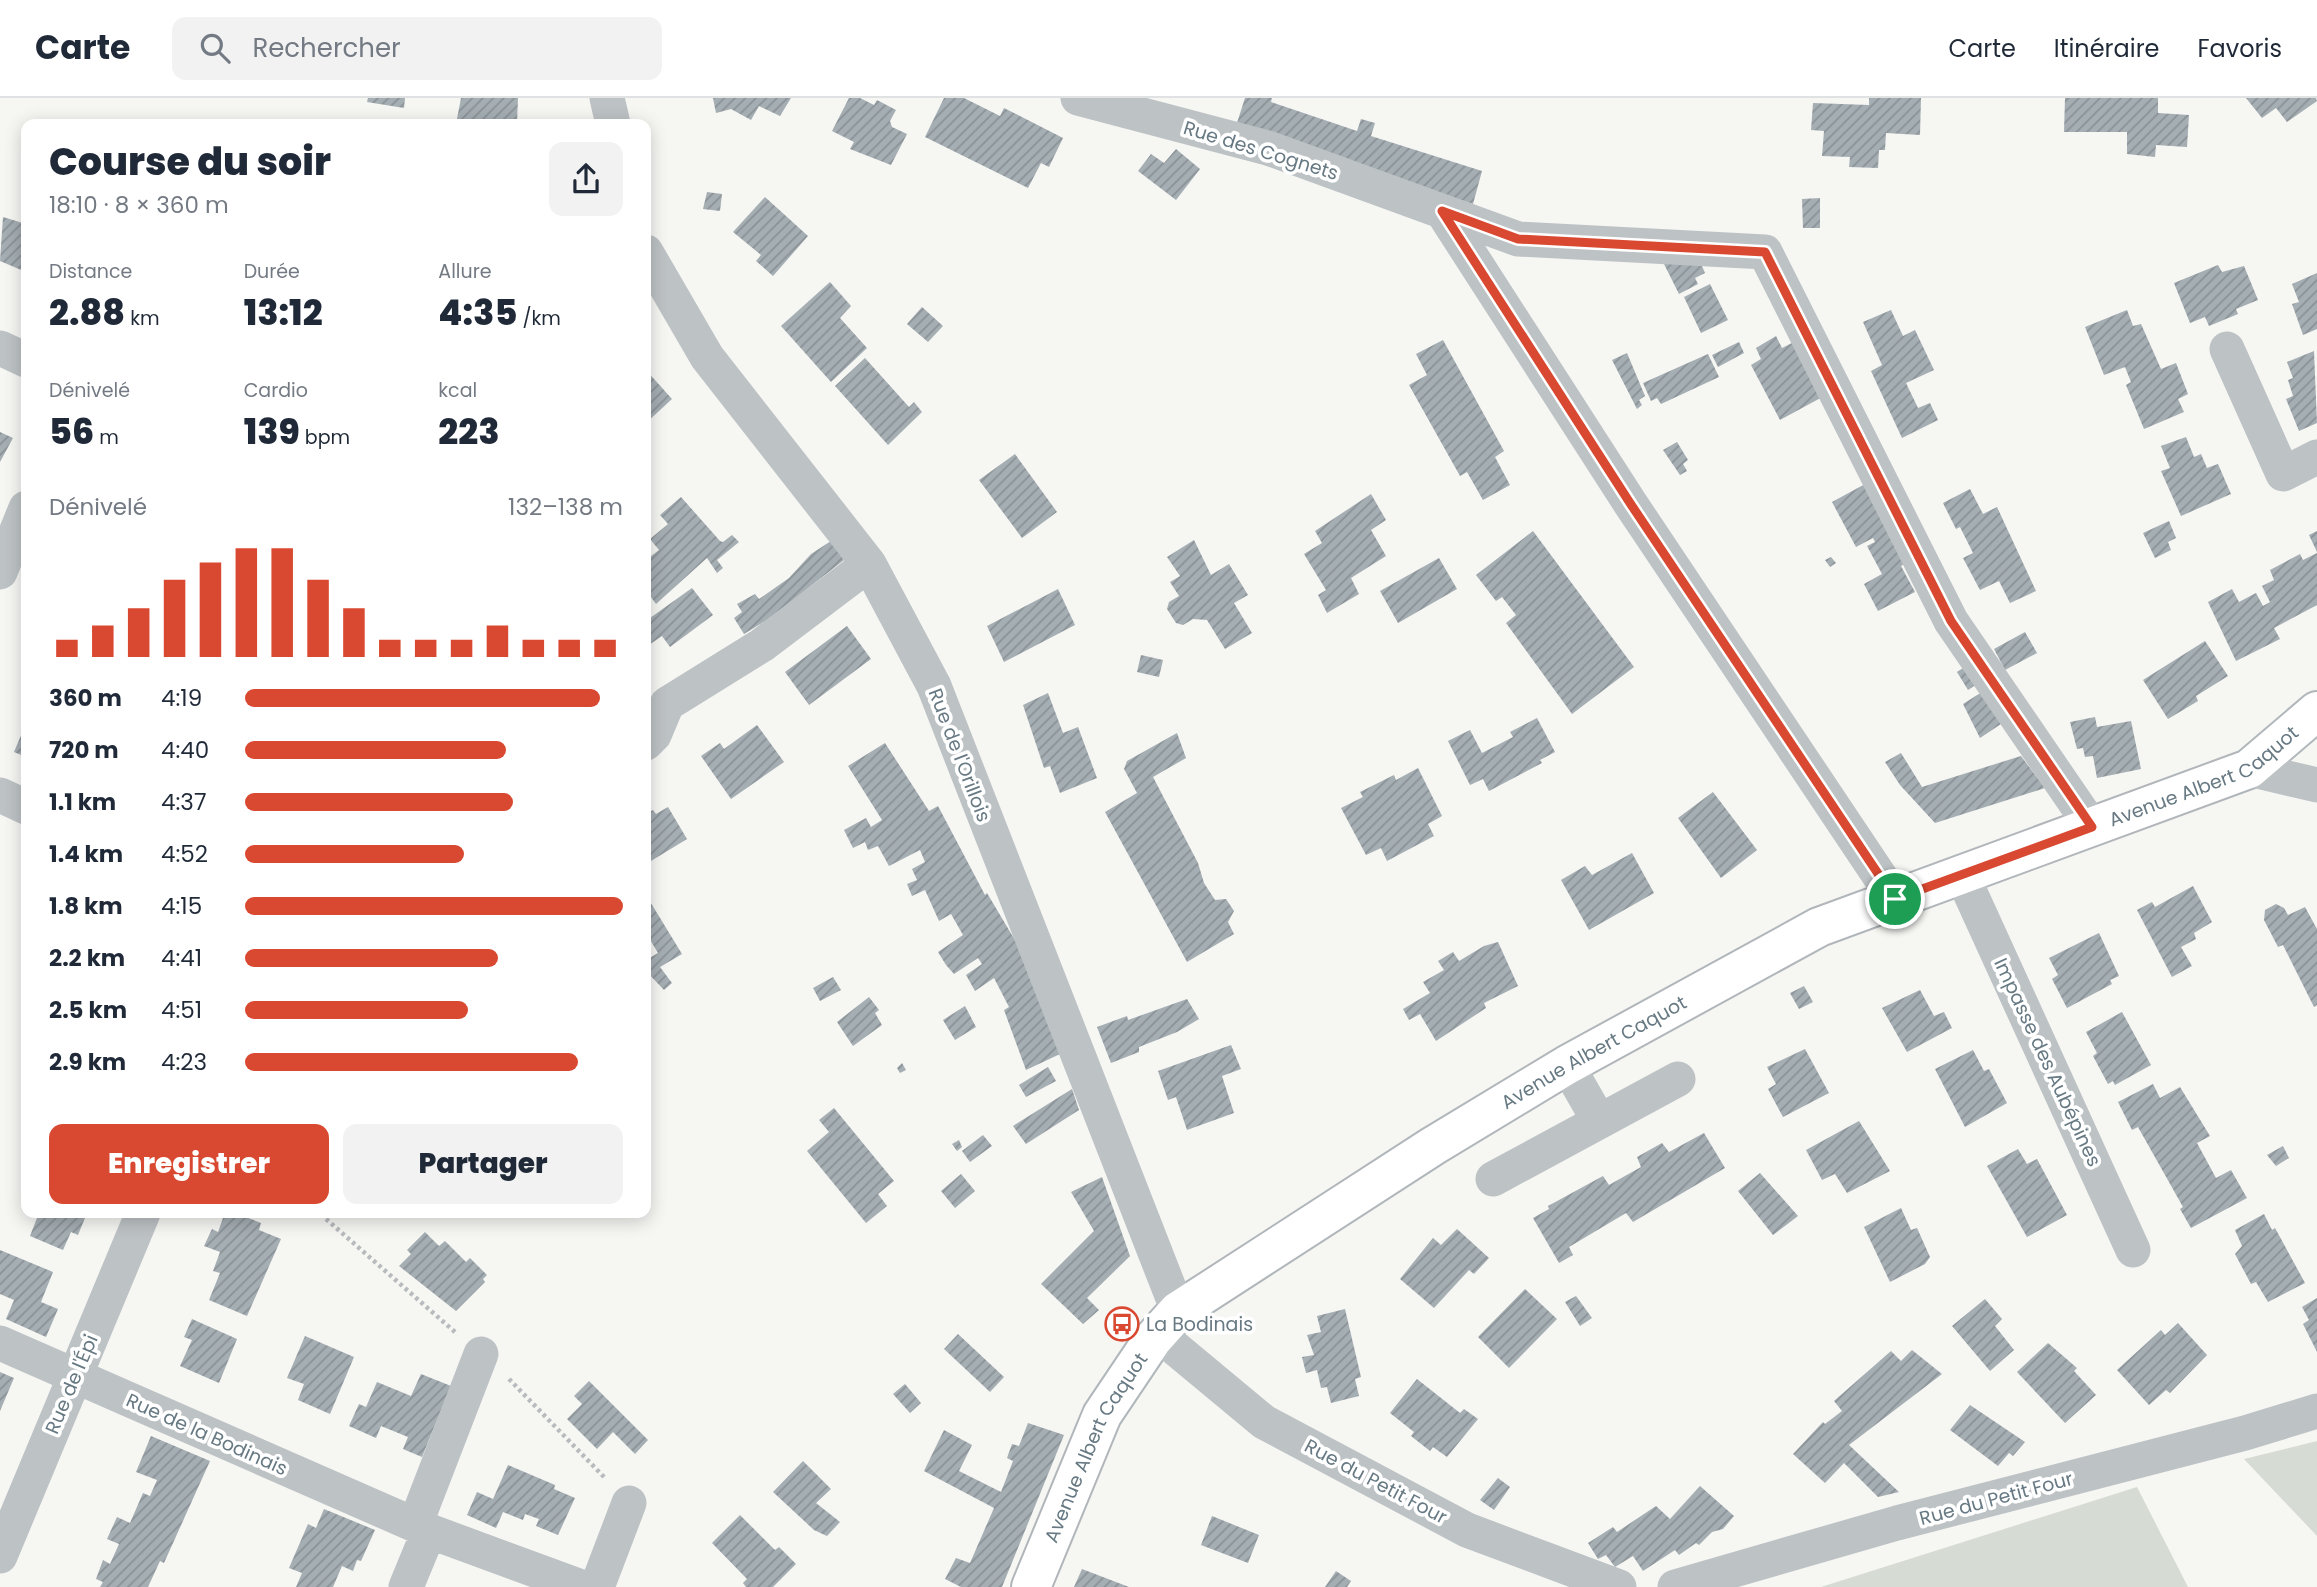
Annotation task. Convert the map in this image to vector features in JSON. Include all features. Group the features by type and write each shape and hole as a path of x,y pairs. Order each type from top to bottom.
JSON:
{"main road":[{"name":"Avenue Albert Caquot","path":"1031,1587 1102,1415 1168,1322 1433,1146 1567,1065 1819,927 2249,769 2317,711"}],"street":[{"path":"607,98 612,119"},
{"name":"Rue des Cognets","path":"1078,98 1268,148 1518,239 1765,252 1951,621 2092,827"},
{"path":"1442,211 1630,503 1895,899"},
{"name":"Rue de l'Orillois","path":"651,261 707,357 869,564 934,686 1168,1322"},
{"path":"0,348 21,358"},
{"path":"2227,349 2283,474 2317,457"},
{"path":"0,572 21,520"},
{"path":"651,738 667,704 762,645 869,564"},
{"path":"2249,769 2317,785"},
{"path":"0,795 21,805"},
{"name":"Impasse des Aubépines","path":"1962,875 2133,1250"},
{"path":"1567,1065 1599,1121"},
{"path":"1493,1179 1678,1079"},
{"name":"Rue de l'Épi","path":"0,1556 141,1218"},
{"name":"Rue du Petit Four","path":"1168,1322 1264,1422 1467,1530 1619,1587"},
{"name":"Rue de la Bodinais","path":"0,1343 422,1528 581,1587"},
{"path":"407,1587 422,1528 481,1354"},
{"name":"Rue du Petit Four","path":"1675,1587 1897,1523 2245,1433 2317,1411"},
{"path":"597,1587 629,1503"}],"path":[{"path":"326,1219 530,1398 629,1503"}],"shaded area":[{"path":"2317,1441 2317,1536 2244,1459"},
{"path":"2137,1487 2188,1587 1821,1587"}],"building":[{"path":"368,98 405,98 404,108 367,102"},
{"path":"461,98 518,98 517,119 457,119"},
{"path":"713,98 791,98 780,116 759,106 751,120 731,109 716,113"},
{"path":"849,98 860,98 874,105 877,100 896,110 890,121 892,127 907,134 891,165 850,149 854,142 832,131"},
{"path":"944,98 964,98 1000,116 1004,108 1063,138 1049,167 1041,163 1028,188 925,137"},
{"path":"1245,98 1272,98 1271,102 1357,131 1361,119 1375,123 1371,136 1482,171 1473,204 1236,126"},
{"path":"1869,98 1921,98 1920,135 1886,133 1885,150 1879,150 1878,168 1849,167 1850,157 1822,156 1824,131 1811,130 1813,103 1869,105"},
{"path":"2065,98 2158,98 2158,113 2189,115 2187,147 2156,145 2155,157 2127,154 2127,132 2064,132"},
{"path":"2246,98 2316,98 2317,101 2287,122 2276,108 2262,118"},
{"path":"1176,149 1200,169 1176,200 1138,171 1151,154 1164,163"},
{"path":"707,192 722,194 720,211 703,209"},
{"path":"765,197 808,236 773,276 756,261 761,255 733,232"},
{"path":"1820,198 1820,228 1803,228 1802,199"},
{"path":"3,217 21,222 21,270 0,261"},
{"path":"1661,258 1699,259 1705,273 1695,278 1698,284 1679,294"},
{"path":"2218,265 2222,272 2244,266 2258,300 2236,309 2238,314 2209,326 2205,317 2190,323 2174,283"},
{"path":"2317,273 2317,329 2303,335 2292,304 2299,302 2292,284"},
{"path":"830,282 851,306 840,318 867,348 831,382 781,326"},
{"path":"1710,284 1728,320 1701,333 1684,297"},
{"path":"922,307 943,326 928,342 907,324"},
{"path":"1891,310 1903,336 1915,330 1934,370 1906,383 1918,408 1930,403 1938,420 1902,438 1871,371 1882,365 1863,322"},
{"path":"2127,310 2133,326 2141,324 2161,369 2176,363 2188,394 2178,399 2184,412 2144,429 2126,385 2131,382 2125,367 2104,375 2085,327"},
{"path":"1776,336 1782,348 1798,340 1826,395 1780,420 1751,365 1761,359 1756,348"},
{"path":"1443,340 1504,451 1495,457 1510,485 1483,500 1467,472 1460,476 1409,385 1427,375 1416,354"},
{"path":"1739,342 1744,353 1718,367 1712,355"},
{"path":"2314,351 2317,423 2299,431 2286,399 2293,396 2288,380 2293,378 2287,362"},
{"path":"1627,353 1645,396 1639,400 1642,405 1637,409 1612,360"},
{"path":"1708,354 1719,377 1661,404 1657,398 1651,401 1643,383"},
{"path":"865,358 909,407 914,402 922,412 888,445 835,386"},
{"path":"651,376 672,399 651,418"},
{"path":"0,432 13,438 0,462"},
{"path":"2186,437 2194,457 2201,454 2207,468 2218,464 2231,494 2181,516 2161,471 2170,468 2161,446"},
{"path":"1677,442 1688,460 1683,464 1687,471 1680,475 1663,450"},
{"path":"1015,454 1057,512 1022,538 979,480"},
{"path":"1867,483 1908,562 1901,566 1915,592 1878,611 1864,584 1882,574 1867,546 1875,542 1873,538 1856,547 1832,502"},
{"path":"1970,489 1983,514 1997,507 2036,591 2010,603 1999,581 1980,590 1963,558 1973,553 1960,527 1956,529 1943,503"},
{"path":"1371,494 1386,520 1371,530 1386,556 1351,578 1359,594 1327,613 1318,595 1326,590 1304,554 1322,543 1315,531"},
{"path":"681,497 720,541 723,542 732,535 739,542 717,560 723,568 717,573 707,558 656,604 651,597 651,556 659,550 651,538 668,524 660,515"},
{"path":"2169,521 2176,538 2168,542 2171,550 2155,558 2143,533"},
{"path":"1533,531 1634,667 1572,714 1506,623 1516,615 1502,597 1496,601 1476,575"},
{"path":"2317,531 2317,552 2309,535"},
{"path":"1194,540 1211,575 1229,564 1248,595 1234,603 1252,633 1225,649 1207,620 1193,619 1183,625 1176,623 1167,609 1169,602 1179,596 1170,582 1180,576 1167,557"},
{"path":"831,541 844,560 770,618 744,634 734,618 742,612 737,604 755,594 759,599 789,578 811,554"},
{"path":"2317,553 2317,605 2274,628 2280,639 2236,661 2208,602 2232,589 2239,602 2256,593 2263,606 2270,602 2262,586 2274,580 2270,570 2300,554 2303,560"},
{"path":"1831,557 1836,563 1830,567 1825,560"},
{"path":"1439,558 1457,589 1398,623 1380,591"},
{"path":"692,588 713,615 670,647 662,636 651,644 651,617"},
{"path":"1058,589 1075,625 1004,662 987,626"},
{"path":"847,626 871,659 809,705 785,672"},
{"path":"2025,632 2037,653 2005,670 1994,649"},
{"path":"2205,641 2228,676 2196,696 2198,701 2168,719 2143,680"},
{"path":"1141,655 1163,660 1159,677 1137,672"},
{"path":"1966,666 1977,684 1968,690 1957,672"},
{"path":"1982,692 2001,724 1980,738 1963,704"},
{"path":"1048,693 1063,733 1078,727 1097,778 1060,793 1050,766 1044,768 1023,705"},
{"path":"2095,717 2097,727 2131,721 2141,769 2097,778 2093,756 2085,757 2083,748 2077,749 2070,722"},
{"path":"1537,718 1555,752 1540,760 1542,763 1489,791 1483,779 1470,785 1448,741 1470,730 1482,753 1513,737 1510,732"},
{"path":"757,725 784,762 731,799 701,756 720,743 724,749"},
{"path":"1177,733 1186,758 1153,777 1198,863 1204,883 1215,900 1226,899 1234,911 1228,922 1234,934 1187,962 1105,812 1137,793 1124,769 1127,761"},
{"path":"21,735 21,755 14,752"},
{"path":"885,743 929,811 938,806 985,895 987,893 1025,957 1060,1054 1026,1070 1004,1010 1009,1007 994,978 975,991 966,975 982,964 978,958 954,974 946,965 938,952 963,935 951,914 939,921 925,890 912,896 907,884 917,880 912,869 925,862 920,850 889,866 878,846 868,850 865,842 853,848 844,830 866,818 871,827 882,820 848,766"},
{"path":"1901,753 1922,787 2021,756 2045,788 1935,823 1900,785 1885,762"},
{"path":"1418,768 1442,816 1428,824 1434,836 1387,861 1381,848 1366,855 1341,808 1363,797 1360,792 1394,775 1396,780"},
{"path":"1713,792 1757,850 1721,878 1678,818"},
{"path":"668,807 687,839 651,861 651,811 656,814"},
{"path":"1632,853 1654,893 1589,930 1561,880 1585,866 1592,875"},
{"path":"2193,886 2212,922 2194,933 2196,939 2181,947 2192,966 2172,977 2137,910 2152,902 2155,907"},
{"path":"651,903 682,954 660,967 672,983 664,990 651,976 651,957 658,953 651,941"},
{"path":"2276,904 2284,908 2288,915 2305,907 2317,929 2317,1005 2314,1007 2283,945 2278,947 2264,920 2265,910"},
{"path":"2099,933 2119,976 2110,980 2112,984 2067,1008 2052,979 2058,975 2049,958"},
{"path":"1498,942 1518,986 1484,1003 1486,1008 1436,1041 1420,1014 1409,1020 1403,1009 1430,993 1423,982 1444,970 1438,961 1453,952 1459,961 1484,946"},
{"path":"833,977 841,990 820,1001 813,988"},
{"path":"1804,986 1813,1002 1799,1009 1790,993"},
{"path":"1920,990 1934,1016 1944,1012 1952,1028 1907,1052 1882,1008"},
{"path":"869,997 879,1010 875,1013 882,1025 853,1046 837,1022"},
{"path":"1187,999 1199,1019 1177,1032 1139,1047 1139,1052 1111,1063 1097,1027 1127,1016 1128,1020"},
{"path":"965,1006 976,1027 955,1040 943,1020"},
{"path":"2122,1012 2151,1065 2115,1085 2113,1081 2108,1084 2093,1056 2097,1053 2086,1032"},
{"path":"1231,1045 1241,1069 1222,1076 1234,1113 1187,1130 1176,1097 1168,1100 1158,1071"},
{"path":"1805,1049 1829,1093 1783,1117 1768,1089 1776,1084 1767,1067"},
{"path":"1973,1050 1984,1071 1989,1069 2007,1103 1965,1127 1935,1069"},
{"path":"902,1063 906,1070 900,1073 897,1068"},
{"path":"1048,1067 1056,1081 1026,1097 1019,1085"},
{"path":"2153,1084 2160,1098 2180,1087 2210,1136 2197,1143 2216,1178 2231,1170 2247,1198 2191,1228 2180,1209 2183,1207 2138,1127 2132,1130 2118,1102"},
{"path":"1072,1089 1079,1110 1026,1144 1013,1126"},
{"path":"834,1108 894,1181 878,1194 887,1206 866,1223 807,1151 829,1132 819,1120"},
{"path":"1859,1121 1890,1171 1847,1193 1835,1174 1822,1180 1806,1150"},
{"path":"1704,1133 1725,1168 1633,1222 1626,1213 1569,1247 1573,1255 1559,1263 1533,1218 1549,1209 1548,1206 1603,1176 1609,1185 1641,1167 1637,1157 1662,1143 1669,1152"},
{"path":"983,1135 992,1146 970,1162 962,1151"},
{"path":"959,1140 962,1147 957,1151 952,1144"},
{"path":"2283,1146 2289,1158 2276,1166 2267,1155"},
{"path":"2018,1149 2027,1164 2037,1159 2067,1215 2027,1237 1987,1166"},
{"path":"1760,1173 1798,1216 1773,1235 1738,1191"},
{"path":"961,1174 975,1191 955,1208 941,1191"},
{"path":"1102,1177 1130,1256 1087,1298 1099,1310 1083,1324 1041,1284 1094,1231 1071,1192"},
{"path":"1901,1208 1911,1230 1917,1228 1930,1257 1925,1264 1890,1282 1864,1227"},
{"path":"2264,1214 2272,1230 2275,1228 2305,1283 2268,1302 2256,1282 2251,1284 2235,1254 2242,1246 2235,1230"},
{"path":"37,1218 85,1218 78,1235 71,1232 63,1250 30,1236"},
{"path":"223,1218 248,1218 261,1223 259,1230 281,1239 247,1316 209,1300 220,1273 213,1271 220,1252 204,1246 212,1229 218,1232"},
{"path":"1457,1229 1489,1258 1474,1274 1469,1270 1434,1308 1400,1279 1433,1238 1441,1245"},
{"path":"425,1232 439,1246 445,1241 466,1262 470,1258 487,1275 483,1279 485,1282 456,1311 399,1266 411,1254 407,1250"},
{"path":"0,1250 53,1272 41,1302 58,1309 46,1337 6,1319 14,1300 0,1294"},
{"path":"1525,1289 1557,1319 1509,1368 1478,1337"},
{"path":"1576,1296 1592,1318 1580,1326 1565,1302"},
{"path":"2317,1298 2317,1352 2303,1324 2309,1320 2302,1307"},
{"path":"1985,1299 2002,1319 1995,1326 2014,1350 1990,1371 1952,1326"},
{"path":"1345,1309 1361,1377 1355,1379 1359,1396 1331,1403 1327,1387 1321,1388 1317,1370 1306,1373 1302,1357 1314,1355 1307,1335 1321,1332 1317,1316"},
{"path":"192,1319 237,1339 219,1383 180,1366 192,1340 184,1337"},
{"path":"2178,1323 2207,1355 2170,1393 2166,1390 2149,1405 2117,1370 2161,1330 2165,1335"},
{"path":"958,1334 1004,1377 990,1392 944,1349"},
{"path":"305,1336 354,1357 330,1414 298,1400 304,1384 287,1378"},
{"path":"2048,1343 2077,1368 2074,1371 2096,1395 2065,1423 2017,1372"},
{"path":"1912,1350 1942,1374 1849,1445 1899,1492 1878,1497 1844,1463 1825,1483 1793,1454 1823,1422 1825,1424 1842,1411 1834,1401 1891,1351 1901,1361"},
{"path":"0,1372 14,1378 0,1411"},
{"path":"421,1374 451,1386 422,1457 403,1449 408,1437 381,1426 376,1438 349,1426 359,1404 366,1407 377,1382 411,1396"},
{"path":"1417,1379 1460,1413 1464,1409 1478,1419 1447,1457 1433,1447 1430,1451 1411,1436 1414,1432 1390,1413"},
{"path":"589,1381 648,1440 635,1454 613,1432 597,1449 567,1419 582,1404 574,1396"},
{"path":"905,1384 921,1403 910,1413 893,1394"},
{"path":"1970,1405 2025,1442 2013,1456 2009,1453 1998,1466 1950,1430"},
{"path":"1028,1423 1064,1435 1002,1587 961,1587 945,1579 956,1558 970,1563 994,1508 924,1471 944,1430 972,1445 959,1471 1001,1492 1013,1461 1007,1458 1012,1444 1019,1446"},
{"path":"151,1436 210,1461 164,1563 160,1561 148,1587 100,1587 103,1582 96,1579 103,1560 110,1564 119,1544 107,1539 117,1517 130,1523 143,1493 150,1496 157,1480 136,1472"},
{"path":"803,1461 831,1489 816,1503 840,1522 827,1536 814,1530 773,1492"},
{"path":"508,1465 555,1485 554,1489 575,1498 558,1535 536,1526 539,1519 525,1514 523,1520 503,1512 496,1528 467,1515 477,1492 493,1499"},
{"path":"1498,1478 1510,1487 1494,1510 1480,1500"},
{"path":"1700,1486 1734,1516 1723,1529 1712,1532 1699,1545 1696,1543 1679,1555 1675,1550 1643,1571 1633,1556 1615,1567 1606,1555 1598,1559 1588,1543 1613,1527 1617,1532 1656,1506 1670,1519"},
{"path":"324,1509 375,1530 361,1561 357,1560 353,1571 342,1566 333,1587 296,1587 302,1573 289,1568 308,1524 316,1528"},
{"path":"740,1515 775,1550 779,1547 796,1564 773,1587 746,1587 743,1583 747,1579 712,1543"},
{"path":"1212,1516 1259,1535 1248,1563 1201,1545"},
{"path":"1082,1569 1129,1587 1074,1587"},
{"path":"1336,1571 1351,1581 1347,1587 1325,1587"}],"place":[{"name":"La Bodinais","path":"1122,1324"}],"route":[{"path":"1442,211 1518,239 1765,252 1951,621 2092,827 1895,899 1630,503 1442,211"}]}
